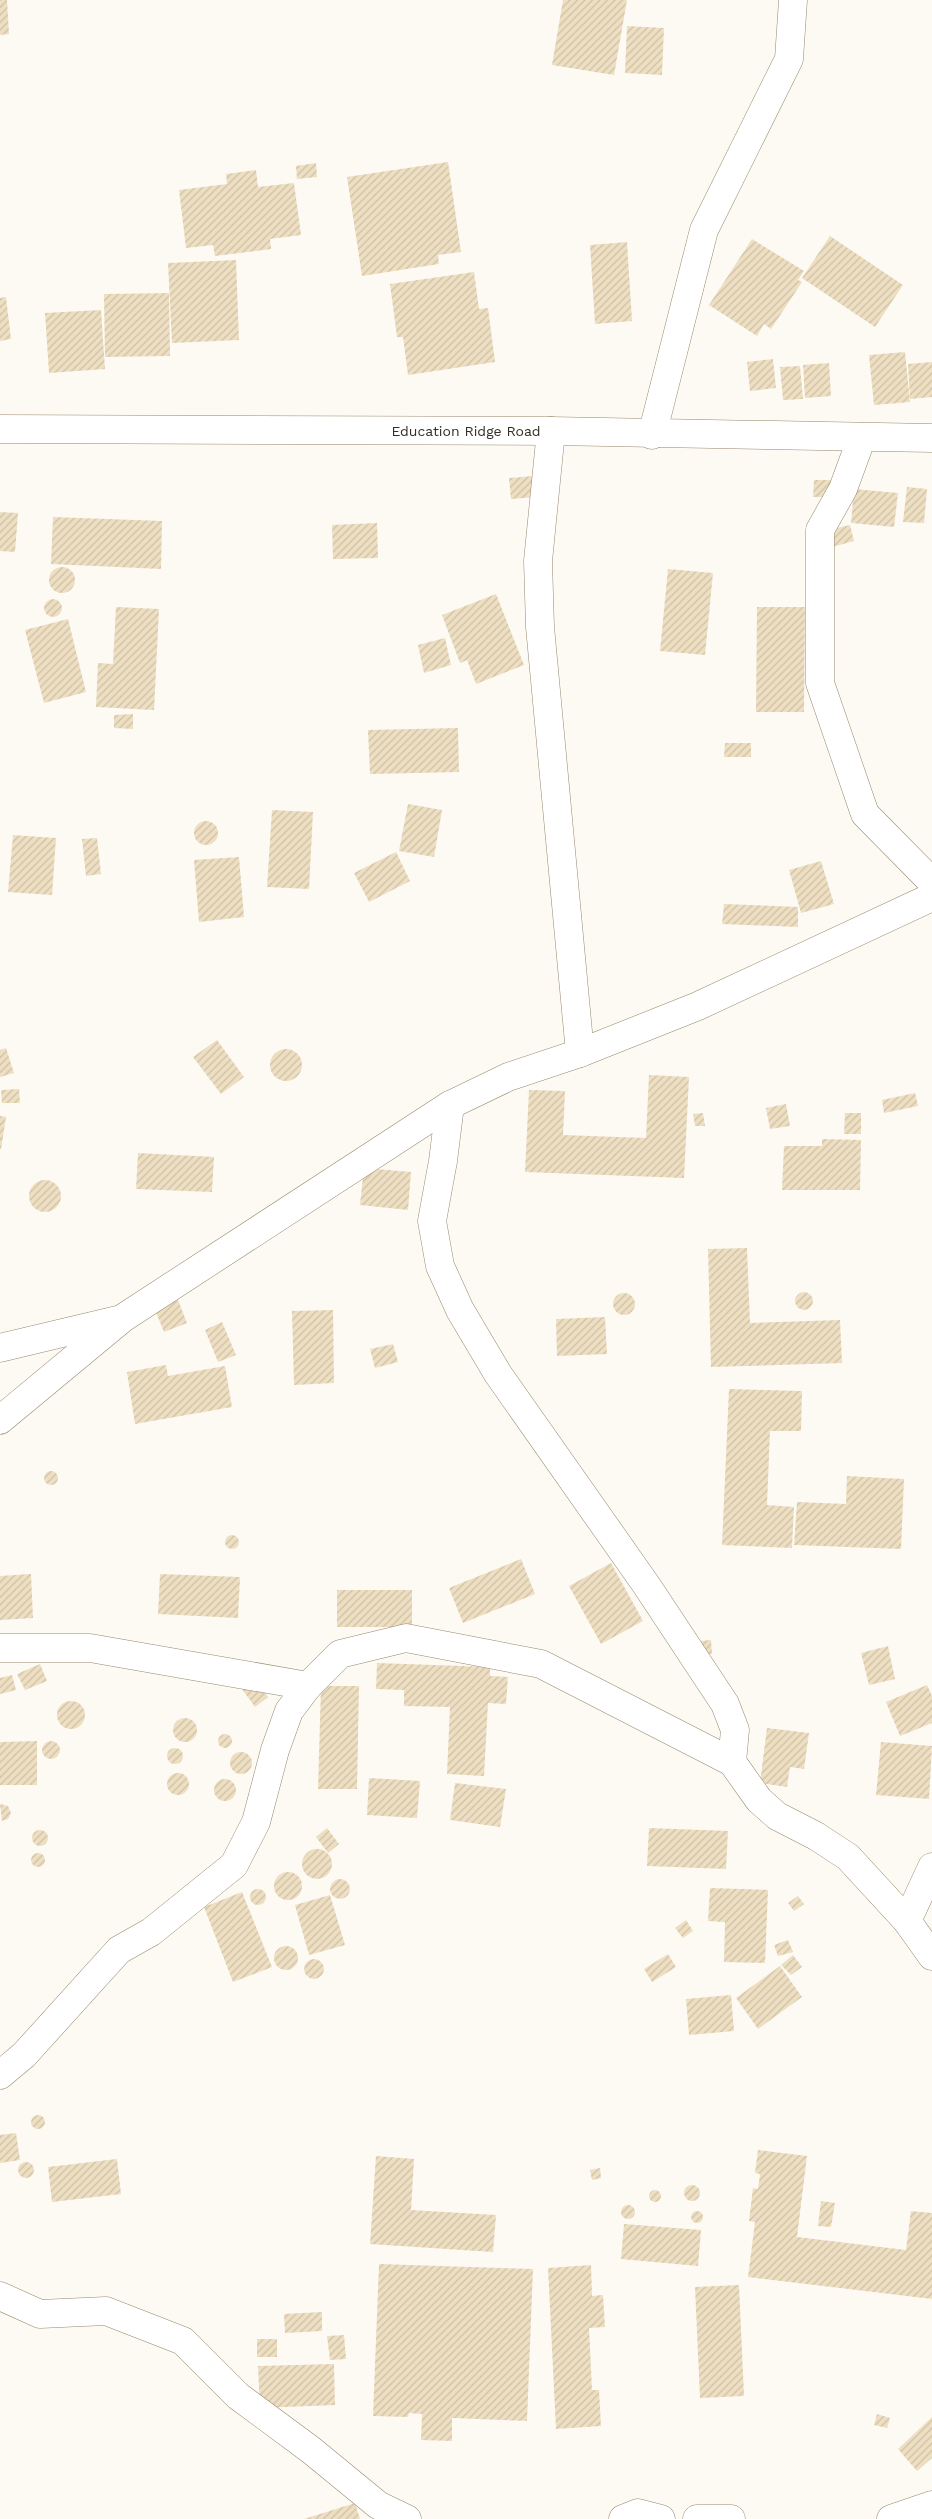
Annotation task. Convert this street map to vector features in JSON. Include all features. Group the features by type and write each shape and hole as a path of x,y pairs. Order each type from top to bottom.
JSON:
{"street":[{"path":"652,435 704,230 788,59 793,0"},
{"name":"Education Ridge Road","path":"0,428 551,431 652,435 932,438"},
{"path":"551,431 538,561 540,627 580,1053"},
{"path":"862,437 843,489 820,530 820,683 866,814 932,882"},
{"path":"0,1420 123,1318 450,1105 508,1077 580,1053 698,1006 932,897"},
{"path":"450,1105 443,1161 432,1221 440,1266 460,1310 498,1374 647,1586 725,1704 735,1730 732,1762"},
{"path":"0,1348 123,1318"},
{"path":"0,2075 24,2056 119,1950 151,1932 234,1866 256,1822 275,1750 289,1711 308,1686 340,1654 406,1638 541,1664 732,1762 759,1800 777,1816 816,1836 848,1857 907,1921 932,1956"},
{"path":"0,1648 90,1648 308,1686"},
{"path":"907,1921 932,1867"},
{"path":"0,2296 40,2314 106,2311 183,2341 238,2396 311,2450 378,2504 407,2519"},
{"path":"891,2519 932,2505"},
{"path":"623,2519 638,2513 660,2519"},
{"path":"697,2519 731,2519"}],"building":[{"path":"0,0 7,0 9,34 0,35"},
{"path":"563,0 627,0 614,75 552,65"},
{"path":"627,26 664,28 662,75 625,73"},
{"path":"448,162 461,252 438,255 439,264 362,276 347,177"},
{"path":"316,163 317,177 297,179 296,166"},
{"path":"256,170 258,187 294,183 301,235 270,239 271,249 215,256 213,245 186,248 179,190 227,184 226,174"},
{"path":"830,236 903,285 875,327 802,278"},
{"path":"752,239 804,271 798,280 802,282 771,329 764,324 757,336 709,305"},
{"path":"627,242 632,321 595,324 590,245"},
{"path":"236,260 239,340 172,343 168,263"},
{"path":"474,272 479,309 488,308 495,362 408,375 403,337 397,337 390,284"},
{"path":"169,293 170,356 105,357 104,294"},
{"path":"6,297 11,339 0,341 0,298"},
{"path":"101,310 105,369 49,373 45,313"},
{"path":"905,352 910,402 874,405 869,355"},
{"path":"773,359 776,388 750,391 747,362"},
{"path":"932,362 932,397 910,399 908,364"},
{"path":"829,363 831,396 805,398 803,365"},
{"path":"800,366 803,399 783,400 780,367"},
{"path":"534,476 536,497 511,499 509,478"},
{"path":"814,480 835,480 835,497 813,497"},
{"path":"907,487 927,489 924,523 903,522"},
{"path":"854,489 898,493 894,527 851,523"},
{"path":"0,512 18,513 15,552 0,551"},
{"path":"53,517 162,521 161,569 51,564"},
{"path":"377,523 378,558 333,559 332,525"},
{"path":"850,525 854,541 832,547 828,530"},
{"path":"62,567 71,571 75,580 71,589 62,593 53,589 49,580 53,571"},
{"path":"668,569 713,573 705,655 660,651"},
{"path":"496,594 524,665 476,684 467,660 460,663 442,615"},
{"path":"49,599 57,599 62,604 60,615 49,617 44,612 44,604"},
{"path":"116,607 159,609 154,710 96,707 98,663 113,664"},
{"path":"757,607 805,607 804,712 756,712"},
{"path":"68,619 86,692 44,703 25,630"},
{"path":"445,638 451,665 424,673 418,645"},
{"path":"133,714 133,729 114,728 114,715"},
{"path":"458,728 459,772 370,774 368,730"},
{"path":"725,743 751,743 751,757 724,757"},
{"path":"408,804 442,810 434,857 399,851"},
{"path":"272,810 313,812 309,889 267,887"},
{"path":"206,821 215,824 218,833 215,842 206,845 197,842 194,833 197,824"},
{"path":"13,835 56,838 52,895 8,892"},
{"path":"97,838 101,874 86,876 82,839"},
{"path":"396,852 410,881 369,902 354,873"},
{"path":"239,857 244,917 199,922 194,860"},
{"path":"821,861 834,904 801,913 789,870"},
{"path":"724,904 798,907 798,927 722,924"},
{"path":"217,1040 244,1077 221,1094 193,1057"},
{"path":"6,1048 14,1073 0,1077 0,1050"},
{"path":"286,1049 292,1050 297,1054 301,1059 301,1071 297,1076 292,1080 286,1081 280,1080 275,1076 271,1071 270,1065 271,1059 275,1054 280,1050"},
{"path":"649,1075 689,1077 684,1178 525,1172 529,1090 565,1091 563,1135 646,1138"},
{"path":"19,1089 20,1103 2,1103 1,1090"},
{"path":"915,1093 918,1106 884,1113 882,1100"},
{"path":"786,1104 790,1126 770,1129 766,1108"},
{"path":"703,1113 705,1126 695,1126 693,1114"},
{"path":"845,1113 861,1113 861,1134 844,1134"},
{"path":"0,1116 6,1117 1,1149 0,1149"},
{"path":"822,1139 861,1140 860,1190 782,1190 784,1146 822,1146"},
{"path":"138,1153 214,1157 212,1192 136,1189"},
{"path":"364,1168 411,1172 408,1210 360,1205"},
{"path":"45,1180 57,1184 61,1196 57,1208 45,1212 33,1208 29,1196 33,1184"},
{"path":"747,1248 750,1323 840,1320 842,1363 711,1367 708,1249"},
{"path":"804,1292 810,1295 813,1301 810,1307 804,1310 798,1307 795,1301 798,1295"},
{"path":"624,1293 632,1296 635,1304 632,1312 624,1315 616,1312 613,1304 616,1296"},
{"path":"178,1300 187,1323 164,1332 155,1310"},
{"path":"333,1310 334,1383 294,1385 292,1311"},
{"path":"605,1317 607,1354 557,1356 556,1319"},
{"path":"222,1322 236,1355 218,1362 205,1330"},
{"path":"393,1344 398,1362 375,1368 370,1349"},
{"path":"166,1365 168,1376 225,1366 232,1407 135,1424 127,1372"},
{"path":"729,1389 802,1391 801,1431 770,1431 767,1505 794,1507 792,1548 722,1545"},
{"path":"51,1471 56,1473 58,1478 56,1483 51,1485 46,1483 44,1478 46,1473"},
{"path":"847,1476 904,1479 901,1549 794,1545 797,1502 846,1504"},
{"path":"229,1535 235,1535 239,1542 235,1549 229,1549 225,1545 225,1539"},
{"path":"521,1559 535,1594 463,1623 449,1588"},
{"path":"611,1563 643,1621 601,1644 569,1586"},
{"path":"31,1574 33,1618 0,1620 0,1576"},
{"path":"160,1574 240,1577 238,1618 158,1614"},
{"path":"337,1590 412,1590 412,1627 337,1627"},
{"path":"711,1640 712,1654 701,1655 700,1641"},
{"path":"888,1646 895,1679 869,1685 861,1653"},
{"path":"377,1663 490,1667 490,1676 508,1677 506,1704 488,1703 484,1776 447,1774 450,1707 404,1706 404,1690 376,1689"},
{"path":"40,1664 47,1681 25,1690 17,1674"},
{"path":"12,1675 16,1690 0,1694 0,1678"},
{"path":"256,1679 268,1697 255,1707 242,1689"},
{"path":"927,1685 932,1696 932,1723 900,1736 886,1702"},
{"path":"321,1686 359,1686 357,1789 318,1789"},
{"path":"71,1701 81,1705 85,1715 81,1725 71,1729 61,1725 57,1715 61,1705"},
{"path":"185,1718 190,1719 196,1725 196,1735 190,1741 185,1742 180,1741 174,1735 173,1730 174,1725 180,1719"},
{"path":"767,1728 809,1733 804,1769 790,1767 787,1787 760,1783"},
{"path":"222,1734 228,1734 232,1741 228,1748 222,1748 218,1744 218,1738"},
{"path":"37,1741 37,1785 0,1785 0,1742"},
{"path":"51,1741 57,1744 60,1750 57,1756 51,1759 45,1756 42,1750 45,1744"},
{"path":"881,1742 932,1746 929,1799 876,1795"},
{"path":"175,1748 181,1750 183,1756 181,1762 175,1764 169,1762 167,1756 169,1750"},
{"path":"241,1752 249,1755 252,1763 249,1771 241,1774 233,1771 230,1763 233,1755"},
{"path":"178,1773 186,1776 189,1784 186,1792 178,1795 170,1792 167,1784 170,1776"},
{"path":"369,1778 420,1781 417,1818 367,1815"},
{"path":"225,1779 235,1786 236,1790 229,1800 225,1801 215,1794 214,1790 221,1780"},
{"path":"455,1783 506,1789 500,1827 450,1820"},
{"path":"0,1804 8,1806 11,1813 8,1819 2,1821"},
{"path":"327,1828 339,1844 328,1853 316,1837"},
{"path":"649,1828 728,1831 726,1869 647,1866"},
{"path":"40,1830 46,1832 48,1838 46,1844 40,1846 34,1844 32,1838 34,1832"},
{"path":"317,1849 328,1853 332,1864 328,1875 317,1879 306,1875 302,1864 306,1853"},
{"path":"35,1853 41,1853 45,1860 41,1867 35,1867 31,1863 31,1857"},
{"path":"288,1872 298,1876 302,1886 298,1896 288,1900 278,1896 274,1886 278,1876"},
{"path":"340,1879 347,1882 350,1889 347,1896 340,1899 333,1896 330,1889 333,1882"},
{"path":"710,1888 768,1890 765,1963 724,1962 725,1922 708,1921"},
{"path":"258,1889 264,1891 266,1897 264,1903 258,1905 252,1903 250,1897 252,1891"},
{"path":"242,1892 272,1967 233,1982 204,1907"},
{"path":"330,1895 345,1945 309,1955 295,1905"},
{"path":"798,1896 804,1904 794,1911 788,1903"},
{"path":"686,1920 693,1931 683,1938 675,1928"},
{"path":"788,1940 793,1952 778,1956 774,1945"},
{"path":"286,1946 294,1950 298,1958 294,1966 286,1970 278,1966 274,1958 278,1950"},
{"path":"668,1954 676,1967 652,1982 644,1969"},
{"path":"793,1955 802,1967 791,1975 781,1965"},
{"path":"314,1959 321,1962 324,1969 321,1976 314,1979 307,1976 304,1969 307,1962"},
{"path":"780,1966 802,1997 758,2029 736,1998"},
{"path":"731,1995 734,2031 689,2035 686,1999"},
{"path":"38,2115 43,2117 45,2122 43,2127 38,2129 33,2127 31,2122 33,2117"},
{"path":"16,2133 20,2160 0,2163 0,2135"},
{"path":"758,2150 807,2156 797,2237 906,2250 911,2211 932,2213 932,2299 748,2277 755,2222 749,2221 753,2188 758,2189 760,2174 755,2173"},
{"path":"376,2156 414,2159 411,2210 496,2215 493,2252 370,2244"},
{"path":"117,2159 121,2194 52,2202 48,2167"},
{"path":"26,2162 32,2164 34,2170 32,2176 26,2178 20,2176 18,2170 20,2164"},
{"path":"600,2168 601,2178 592,2180 590,2170"},
{"path":"692,2185 698,2187 700,2193 698,2199 692,2201 686,2199 684,2193 686,2187"},
{"path":"653,2190 657,2190 661,2196 657,2202 653,2202 649,2198 649,2194"},
{"path":"821,2201 835,2203 831,2227 818,2226"},
{"path":"625,2205 631,2205 635,2212 631,2219 625,2219 621,2215 621,2209"},
{"path":"697,2211 703,2217 697,2223 691,2217"},
{"path":"624,2224 701,2230 698,2266 621,2259"},
{"path":"379,2264 533,2269 527,2421 452,2418 452,2441 421,2440 422,2414 409,2413 408,2417 373,2416"},
{"path":"591,2265 592,2296 603,2295 605,2327 589,2328 592,2390 599,2390 601,2426 556,2429 548,2268"},
{"path":"739,2285 744,2396 700,2398 695,2287"},
{"path":"322,2312 322,2331 285,2333 284,2314"},
{"path":"344,2335 346,2359 330,2360 327,2336"},
{"path":"257,2339 277,2339 277,2357 257,2357"},
{"path":"334,2364 335,2405 260,2408 258,2366"},
{"path":"877,2414 890,2418 887,2428 874,2425"},
{"path":"932,2417 932,2458 917,2471 898,2449"},
{"path":"355,2503 360,2519 304,2519"}]}
